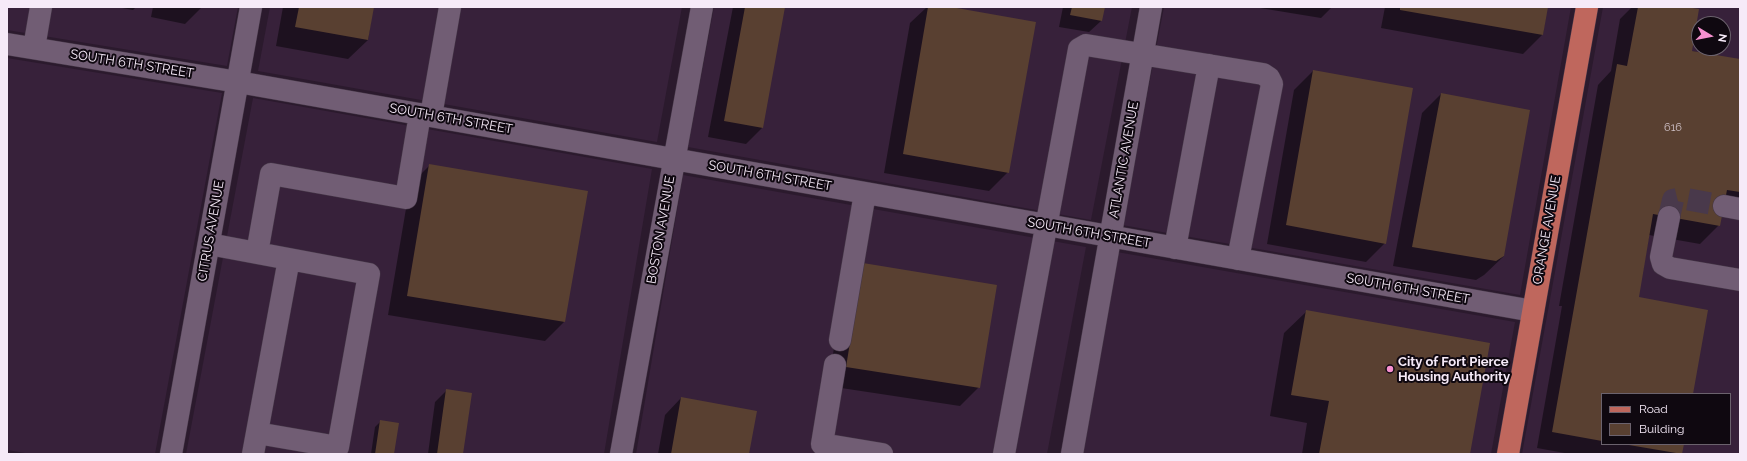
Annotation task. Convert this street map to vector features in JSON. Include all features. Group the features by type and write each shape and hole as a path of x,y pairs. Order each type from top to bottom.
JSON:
{"main road":[{"name":"ORANGE AVENUE","path":"1508,454 1587,7"}],"street":[{"path":"34,48 41,7"},
{"name":"CITRUS AVENUE","path":"171,454 251,7"},
{"path":"257,253 271,174 406,198 450,7"},
{"name":"BOSTON AVENUE","path":"621,454 702,7"},
{"name":"ATLANTIC AVENUE","path":"1072,454 1151,7"},
{"name":"SOUTH 6TH STREET","path":"7,44 238,82 1533,311"},
{"path":"1004,454 1079,49 1086,45 1263,74 1269,78 1272,84 1238,259"},
{"path":"1174,248 1209,65"},
{"path":"840,340 865,193"},
{"path":"1669,216 1661,257 1663,264 1670,268 1740,280"},
{"path":"209,244 290,259 369,274 338,447 255,444 290,259"},
{"path":"835,365 822,444 882,454"}],"shaded area":[{"path":"7,7 238,7 227,66 7,30"},
{"path":"270,7 682,7 657,142 258,71"},
{"path":"714,7 1132,7 1091,220 688,147"},
{"path":"1164,7 1571,7 1520,295 1122,225"},
{"path":"1603,7 1740,7 1740,454 1522,454"},
{"path":"7,58 222,93 155,454 31,454 7,450"},
{"path":"253,98 652,169 604,454 186,454"},
{"path":"683,175 1086,247 1047,454 636,454"},
{"path":"1117,252 1515,322 1491,454 1078,454"}],"building":[{"path":"299,7 374,7 368,40 295,27"},
{"path":"745,7 785,7 763,128 724,121"},
{"path":"928,7 951,7 1036,22 1009,173 903,154"},
{"path":"1072,7 1105,7 1102,21 1070,15"},
{"path":"1400,7 1548,7 1543,35 1400,10"},
{"path":"1638,7 1686,7 1699,9 1698,16 1691,16 1691,56 1722,56 1740,59 1740,192 1727,190 1720,226 1653,214 1639,297 1708,310 1693,393 1601,393 1601,441 1552,432 1617,64 1627,66"},
{"path":"1313,70 1413,88 1386,244 1286,225"},
{"path":"1441,93 1530,110 1504,256 1496,261 1412,247"},
{"path":"429,164 588,191 565,322 407,296"},
{"path":"863,263 997,285 980,388 846,367"},
{"name":"City of Fort Pierce Housing Authority","path":"1306,310 1490,343 1470,454 1319,454 1329,401 1291,395"},
{"path":"446,389 472,393 463,454 437,454"},
{"path":"681,397 757,411 749,454 671,454"},
{"path":"380,420 399,423 394,454 375,454"},
{"path":"1629,445 1684,445 1682,454"}],"tunnel":[{"path":"1669,217 1673,200 1681,198 1724,206"}],"place":[{"name":"City of Fort Pierce Housing Authority","path":"1390,369"}]}
